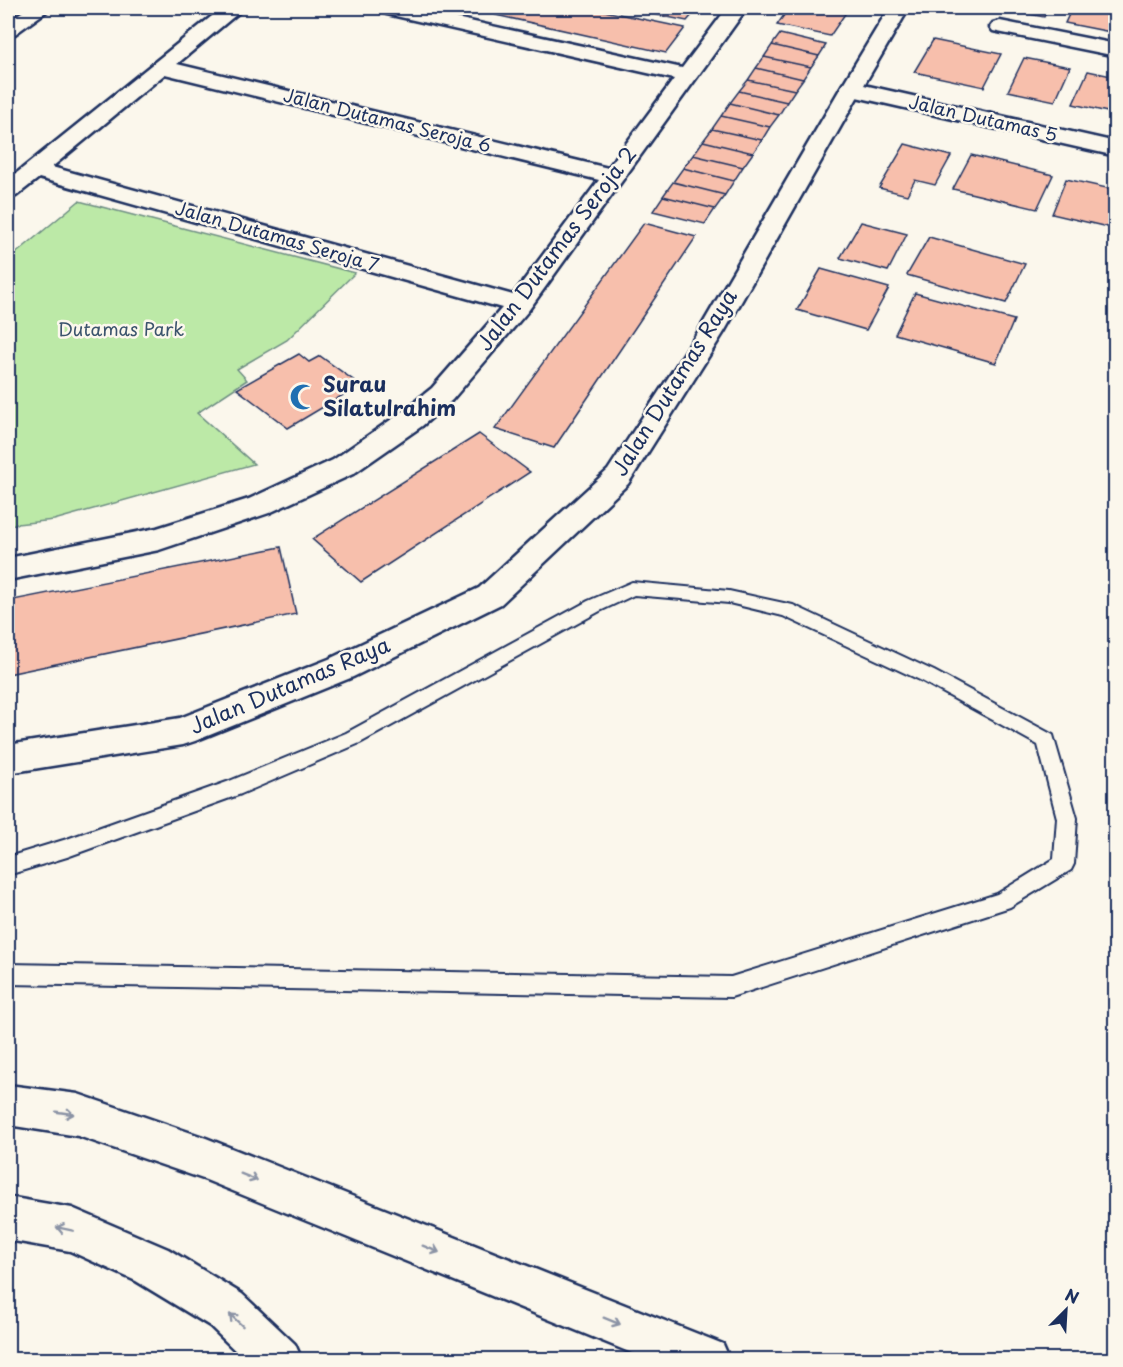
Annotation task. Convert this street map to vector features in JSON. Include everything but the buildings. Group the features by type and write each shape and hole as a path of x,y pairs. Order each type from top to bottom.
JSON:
{"main road":[{"path":"8,191 234,8"},
{"path":"387,8 687,76"},
{"name":"Jalan Dutamas Seroja 2","path":"8,569 159,539 259,506 343,467 412,419 442,394 519,305 737,8"},
{"name":"Jalan Dutamas Raya","path":"8,759 183,731 341,668 490,596 618,477 711,332 899,8"},
{"path":"8,30 37,10"},
{"path":"1000,27 1116,50"},
{"name":"Jalan Dutamas Seroja 6","path":"162,67 613,176"},
{"name":"Jalan Dutamas 5","path":"851,89 1116,148"},
{"name":"Jalan Dutamas Seroja 7","path":"34,169 519,305"},
{"path":"8,1105 78,1115 206,1159 707,1359"},
{"path":"8,1219 72,1230 152,1265 226,1310 279,1359"}],"lane":[{"path":"8,866 67,848 234,788 353,738 594,606 632,588 729,597 787,610 928,676 1046,740 1066,818 1064,864 1004,901 730,987 8,974"}],"green space":[{"name":"Dutamas Park","path":"79,201 355,273 287,340 237,369 247,380 197,413 254,464 54,520 8,525 8,260"}],"place":[{"name":"Surau Silatulrahim","path":"303,397"}]}
